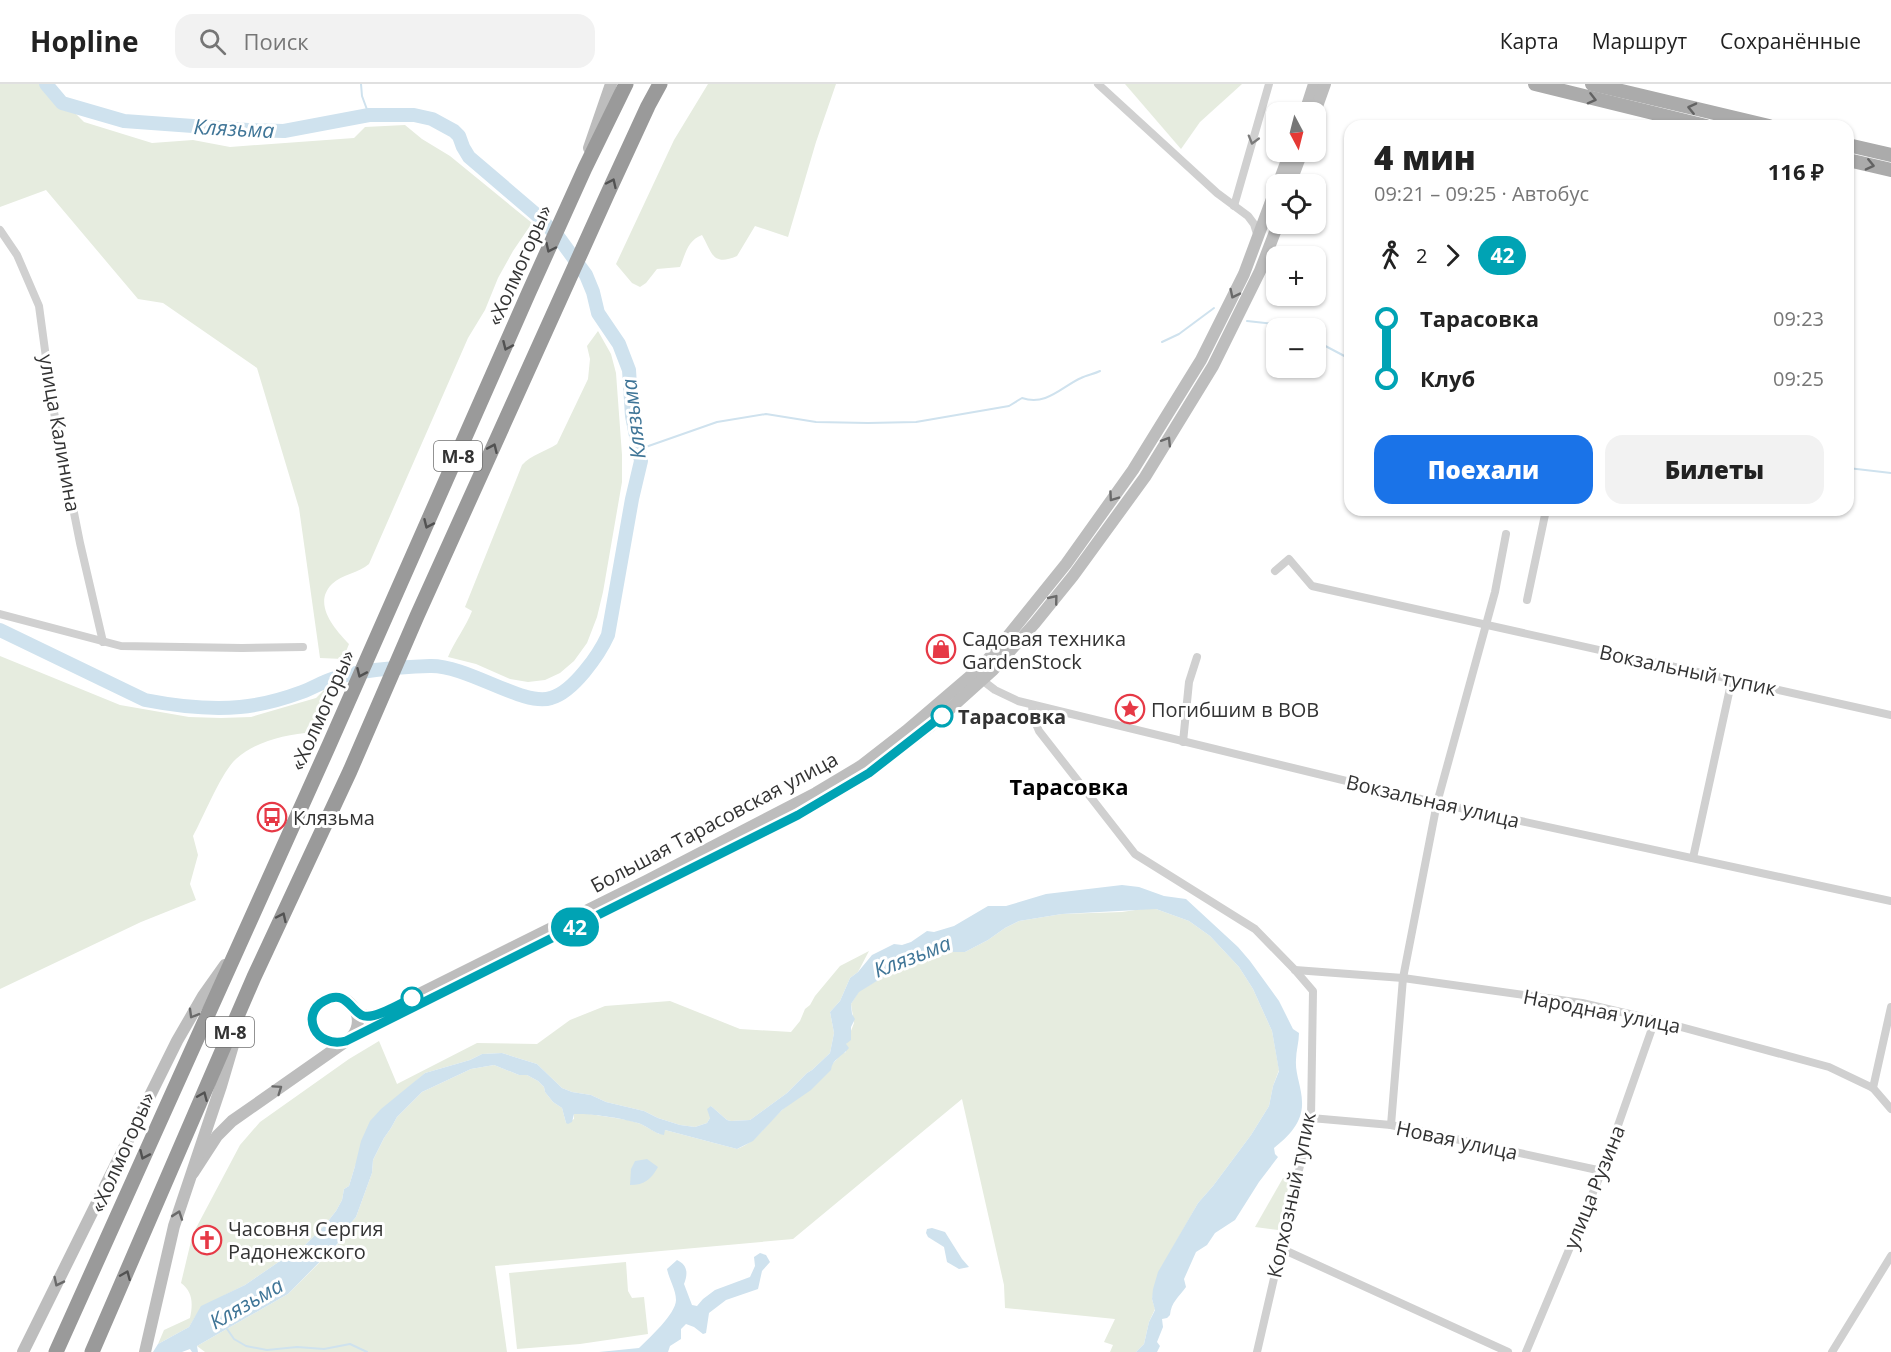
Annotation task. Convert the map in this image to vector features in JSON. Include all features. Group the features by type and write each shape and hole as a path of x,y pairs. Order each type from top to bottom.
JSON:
{"highway":[{"name":"«Холмогоры»","path":"56,1352 530,292 626,84"},
{"name":"М-8","path":"92,1352 254,977 364,739 588,236 660,84"}],"main road":[{"path":"1535,84 1682,120"},
{"path":"1592,84 1744,120"},
{"path":"1854,146 1891,155"},
{"path":"1854,161 1891,170"}],"street":[{"path":"571,201 611,84"},
{"path":"1098,84 1217,193 1243,212 1254,224 1258,241"},
{"path":"1234,206 1269,84"},
{"path":"1308,102 1314,84"},
{"path":"1319,102 1325,84"},
{"path":"1243,212 1258,213 1266,207"},
{"name":"Большая Тарасовская улица","path":"356,1011 363,1016 370,1016 385,1011 780,813 861,766 955,690 995,652 1032,607 1066,564 1133,470 1201,360 1244,274 1266,218"},
{"name":"улица Калинина","path":"0,230 17,255 39,306 52,402 80,543 103,642"},
{"name":"Большая Тарасовская улица","path":"193,1173 217,1136 232,1121 349,1039 744,844 843,790 933,724 1014,648 1048,608 1145,477 1213,366 1260,271 1274,234"},
{"path":"1527,600 1545,516"},
{"path":"1391,1125 1403,978 1437,803 1495,592 1506,534"},
{"name":"Вокзальный тупик","path":"1275,571 1288,559 1312,586 1891,715"},
{"path":"0,614 121,646 303,647"},
{"path":"1183,742 1189,682 1197,657"},
{"path":"1693,858 1732,679"},
{"name":"Вокзальная улица","path":"982,680 1005,696 1032,705 1183,742 1437,803 1891,901"},
{"name":"Колхозный тупик","path":"1032,705 1033,717 1039,731 1135,854 1255,929 1313,991 1311,1118 1257,1352"},
{"path":"23,1352 177,1041 203,996 238,948"},
{"name":"Народная улица","path":"1295,970 1403,978 1582,1003 1655,1020 1829,1067 1873,1088 1891,1109"},
{"path":"145,1352 174,1226 193,1173 254,977"},
{"path":"334,998 348,1001 356,1011 358,1025 349,1039 333,1044 317,1035 313,1026 313,1017 315,1010 324,1001 334,998"},
{"path":"1873,1088 1891,1007"},
{"name":"улица Рузина","path":"1526,1352 1602,1172 1655,1020"},
{"name":"Новая улица","path":"1311,1118 1391,1125 1602,1172"},
{"path":"1280,1248 1508,1352"},
{"path":"1832,1352 1891,1256"}],"shaded area":[{"path":"0,84 46,84 84,122 152,143 193,140 230,147 354,138 365,127 405,125 422,139 450,156 532,223 513,251 498,278 485,310 468,338 369,564 336,581 326,592 324,600 328,616 349,644 343,659 320,658 299,508 257,368 163,303 138,299 46,190 0,207"},
{"path":"708,84 836,84 788,237 755,226 737,256 722,260 714,256 702,235 690,244 680,267 657,269 640,287 632,283 616,264 674,140"},
{"path":"1125,84 1242,84 1200,122 1181,149"},
{"path":"598,331 611,354 616,373 622,482 597,617 587,643 574,661 560,673 545,680 528,682 510,679 476,664 448,657 472,611 465,607 522,465 530,458 557,444 588,379 590,359 587,346"},
{"path":"0,656 120,705 189,717 251,717 316,698 325,689 331,690 313,732 282,737 253,747 236,759 225,774 193,836 198,855 190,884 196,900 141,922 0,989"},
{"path":"1156,909 1189,921 1210,936 1239,967 1253,989 1272,1031 1279,1070 1269,1106 1251,1135 1198,1203 1159,1272 1152,1299 1155,1309 1149,1322 1144,1344 1136,1352 1110,1352 1113,1345 1104,1342 1115,1319 1005,1308 1004,1285 962,1099 793,1239 495,1266 507,1352 205,1352 197,1346 288,1294 337,1245 344,1231 356,1217 372,1173 373,1160 397,1117 422,1092 471,1069 494,1065 519,1075 527,1075 538,1081 553,1102 562,1108 566,1123 574,1119 574,1114 583,1113 628,1120 659,1134 665,1130 737,1149 757,1137 783,1109 821,1076 841,1054 846,1052 846,1044 854,1023 851,1004 859,991 914,963 947,952 965,952 1019,921 1062,914"},
{"path":"869,951 858,972 850,978 840,1001 830,1012 834,1033 830,1053 787,1093 750,1120 727,1120 711,1106 707,1123 695,1127 680,1125 644,1111 562,1088 537,1064 502,1053 482,1054 470,1060 425,1073 401,1094 355,1166 349,1186 344,1189 342,1200 325,1225 299,1251 225,1295 195,1317 189,1327 158,1344 164,1330 190,1318 191,1299 188,1290 181,1283 192,1237 206,1250 214,1242 204,1230 200,1233 195,1230 240,1145 260,1122 349,1059 379,1041 397,1084 477,1043 537,1044 570,1020 605,1006 670,1001 740,1029 791,1032 800,1021 805,1009 840,966"},
{"path":"1283,1178 1290,1180 1278,1230 1255,1227"},
{"path":"626,1262 628,1291 632,1298 644,1297 648,1334 580,1344 517,1349 509,1273"}],"water":[{"path":"1122,885 1186,899 1250,961 1279,1001 1293,1029 1299,1033 1296,1065 1302,1109 1298,1122 1274,1148 1278,1157 1235,1220 1215,1233 1207,1245 1196,1252 1184,1279 1186,1287 1174,1303 1170,1315 1162,1319 1163,1327 1157,1342 1160,1346 1157,1352 1136,1352 1144,1344 1149,1322 1155,1310 1152,1299 1158,1272 1198,1203 1251,1135 1269,1106 1279,1071 1272,1031 1253,989 1239,967 1210,936 1189,921 1156,909 1062,914 1019,921 965,952 947,952 885,976 859,992 851,1004 855,1019 851,1027 851,1040 846,1044 849,1048 836,1060 831,1070 811,1090 782,1110 753,1141 737,1149 665,1130 664,1135 638,1123 590,1114 574,1114 572,1122 568,1124 562,1108 553,1102 538,1081 527,1075 519,1075 494,1065 471,1069 422,1092 397,1117 373,1160 372,1173 356,1217 344,1231 342,1239 288,1294 197,1346 198,1352 192,1352 190,1349 182,1352 153,1352 158,1344 189,1327 201,1306 245,1285 299,1251 325,1225 342,1200 344,1189 349,1186 361,1141 370,1121 381,1109 425,1073 470,1060 482,1054 502,1053 537,1064 562,1088 644,1111 680,1125 695,1127 707,1123 710,1118 707,1109 711,1106 727,1120 750,1120 787,1093 830,1053 834,1033 830,1012 840,1001 850,978 872,955 894,944 902,945 911,942 927,931 934,932 954,926 988,906 1006,906 1046,894"},
{"path":"647,1159 658,1167 644,1182 630,1185 631,1169 635,1161"},
{"path":"932,1228 945,1232 969,1267 959,1269 947,1262 944,1247 928,1237 926,1233 927,1229"},
{"path":"760,1253 766,1255 770,1262 762,1271 758,1289 726,1300 709,1313 706,1333 703,1334 686,1324 681,1329 681,1339 670,1346 668,1352 599,1352 639,1348 661,1326 675,1306 676,1296 667,1269 677,1260 685,1267 684,1284 692,1305 697,1306 715,1290 750,1277 755,1266 754,1257"}],"waterway":[{"name":"Клязьма","path":"0,630 145,700 181,706 204,708 248,706 287,697 331,679 358,672 430,666 445,667 461,672 526,697 551,698 576,681 592,662 608,635 641,461 632,416 629,370 619,344 598,313 586,275 559,238 538,216 469,157 459,136 454,131 432,119 414,115 369,115 284,131 124,121 62,103 46,84"},
{"path":"361,84 362,96 369,115"},
{"path":"1162,342 1179,334 1214,308"},
{"path":"1247,321 1266,323"},
{"path":"1326,346 1344,356"},
{"path":"640,449 717,422 766,414 816,422 916,422 1009,406 1022,398 1039,400 1081,378 1100,371"},
{"path":"1854,469 1891,473"},
{"path":"225,1326 234,1339 246,1346 267,1350 297,1347 324,1349 350,1344 367,1352"}],"bus line":[{"name":"42","path":"412,998 370,1016 363,1016 348,1001 341,998 329,999 315,1010 313,1026 317,1035 325,1041 333,1044 346,1041 798,815 869,773 942,716"}],"place":[{"name":"Садовая техника GardenStock","path":"941,649"},
{"name":"Погибшим в ВОВ","path":"1130,709"},
{"name":"Тарасовка","path":"942,716"},
{"name":"Клязьма","path":"272,817"},
{"name":"Часовня Сергия Радонежского","path":"207,1240"}],"district":[{"name":"Тарасовка","path":"1069,786"}]}
